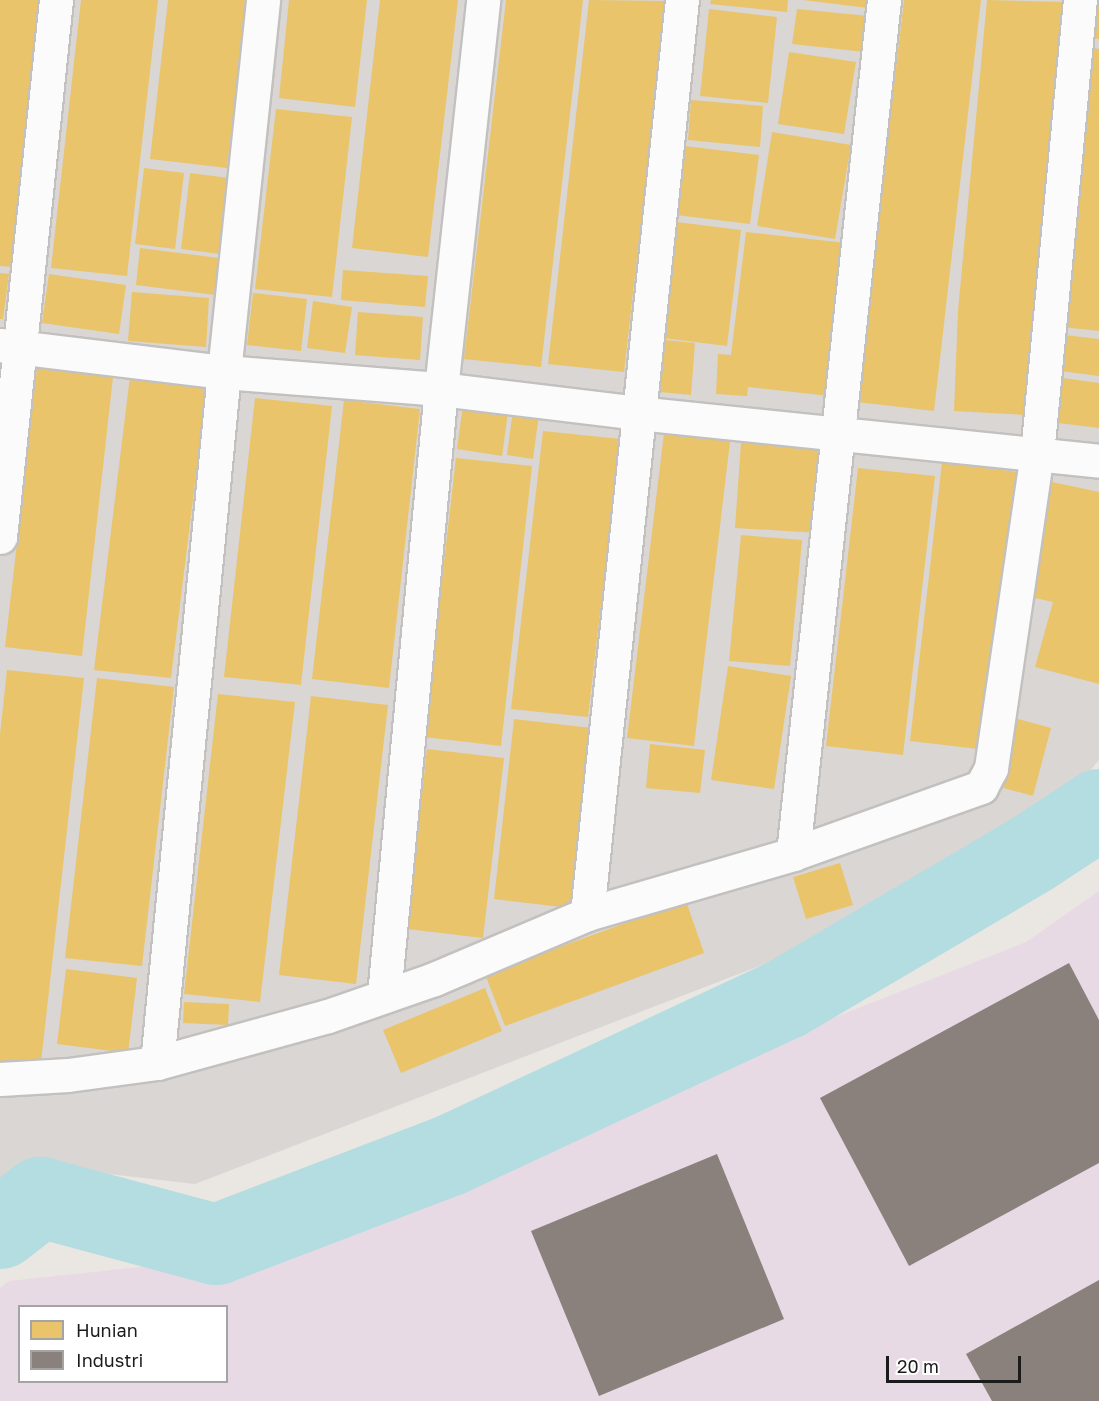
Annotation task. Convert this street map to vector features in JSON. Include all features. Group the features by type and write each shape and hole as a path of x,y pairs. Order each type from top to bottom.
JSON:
{"street":[{"path":"0,537 10,346 56,0"},
{"path":"157,1063 224,372 263,0"},
{"path":"384,995 441,389 483,0"},
{"path":"587,914 682,0"},
{"path":"793,854 884,0"},
{"path":"0,1079 68,1075 157,1063 328,1016 434,979 587,914 793,854 981,787 991,768 1037,454 1080,0"},
{"path":"10,346 224,372 441,389 638,413 1099,461"}],"shaded area":[{"path":"0,0 1099,0 1099,760 1083,779 798,951 195,1184 32,1165 0,1183"},
{"path":"1099,891 1099,1401 0,1401 0,1288 9,1281 224,1258 1026,942"}],"building: Hunian":[{"path":"0,0 41,0 12,267 0,266"},
{"path":"81,0 158,0 127,276 51,268"},
{"path":"168,0 246,0 227,168 150,159"},
{"path":"289,0 367,0 355,107 279,98"},
{"path":"380,0 458,0 428,257 352,248"},
{"path":"506,0 583,0 541,367 464,359"},
{"path":"589,0 666,1 624,372 548,364"},
{"path":"711,0 788,0 787,12 710,4"},
{"path":"803,0 869,0 868,8"},
{"path":"904,0 981,0 934,411 857,402"},
{"path":"987,0 1064,2 1026,415 954,411 958,311"},
{"path":"1085,0 1099,0 1099,39 1081,37"},
{"path":"709,9 777,17 768,103 700,96"},
{"path":"797,9 869,16 865,52 792,44"},
{"path":"1085,47 1099,49 1099,331 1053,326"},
{"path":"789,52 856,62 844,134 778,124"},
{"path":"691,100 763,106 760,147 688,140"},
{"path":"276,109 352,117 332,297 255,289"},
{"path":"772,132 851,145 835,239 757,226"},
{"path":"685,146 759,155 750,224 676,215"},
{"path":"144,168 184,173 175,249 135,244"},
{"path":"190,173 229,178 220,254 181,249"},
{"path":"677,222 741,230 727,346 663,338"},
{"path":"746,232 847,243 829,396 748,387 747,396 716,394 718,354 731,355"},
{"path":"140,248 219,258 215,295 136,285"},
{"path":"343,270 428,276 425,307 341,300"},
{"path":"0,273 9,274 3,319 0,319"},
{"path":"49,274 126,285 119,334 42,323"},
{"path":"132,292 209,298 206,347 128,341"},
{"path":"253,293 307,299 301,351 247,345"},
{"path":"313,301 352,307 345,353 307,348"},
{"path":"358,312 423,317 420,360 355,355"},
{"path":"1056,334 1099,339 1099,376 1052,370"},
{"path":"665,340 695,343 691,395 660,392"},
{"path":"37,368 113,377 82,656 5,647"},
{"path":"131,368 208,377 171,678 94,670"},
{"path":"1056,377 1099,383 1099,428 1050,422"},
{"path":"255,398 332,406 301,685 224,677"},
{"path":"344,400 420,409 389,688 312,679"},
{"path":"514,402 540,406 533,459 507,455"},
{"path":"463,405 508,412 502,456 457,449"},
{"path":"665,425 731,433 694,746 627,738"},
{"path":"543,431 620,439 588,717 511,709"},
{"path":"741,443 826,448 821,533 735,528"},
{"path":"456,458 532,466 501,746 424,737"},
{"path":"942,463 1019,472 987,750 910,741"},
{"path":"858,468 935,476 903,755 826,746"},
{"path":"1052,482 1099,492 1099,684 1035,667 1053,602 1026,596"},
{"path":"741,535 802,540 790,666 729,661"},
{"path":"728,666 791,676 774,789 711,780"},
{"path":"7,670 84,678 40,1071 0,1066 0,734"},
{"path":"97,678 174,687 142,966 65,958"},
{"path":"218,694 295,702 260,1002 184,994"},
{"path":"311,696 388,705 356,984 279,975"},
{"path":"514,719 591,728 570,908 494,899"},
{"path":"1018,719 1051,728 1033,796 1000,787"},
{"path":"650,744 705,750 700,793 646,788"},
{"path":"427,749 504,758 483,938 407,929"},
{"path":"840,863 853,905 806,919 793,877"},
{"path":"686,901 704,953 505,1026 485,974"},
{"path":"66,969 137,978 128,1053 57,1044"},
{"path":"485,988 502,1031 401,1073 383,1030"},
{"path":"184,1002 229,1004 228,1025 183,1023"}],"building: Industri":[{"path":"1069,963 1099,1020 1099,1163 909,1266 820,1098"},
{"path":"717,1154 784,1319 599,1396 531,1231"},
{"path":"1099,1280 1099,1401 992,1401 966,1354"}],"waterway":[{"path":"0,1228 40,1197 216,1244 447,1156 786,998 1029,855 1099,809"}]}
